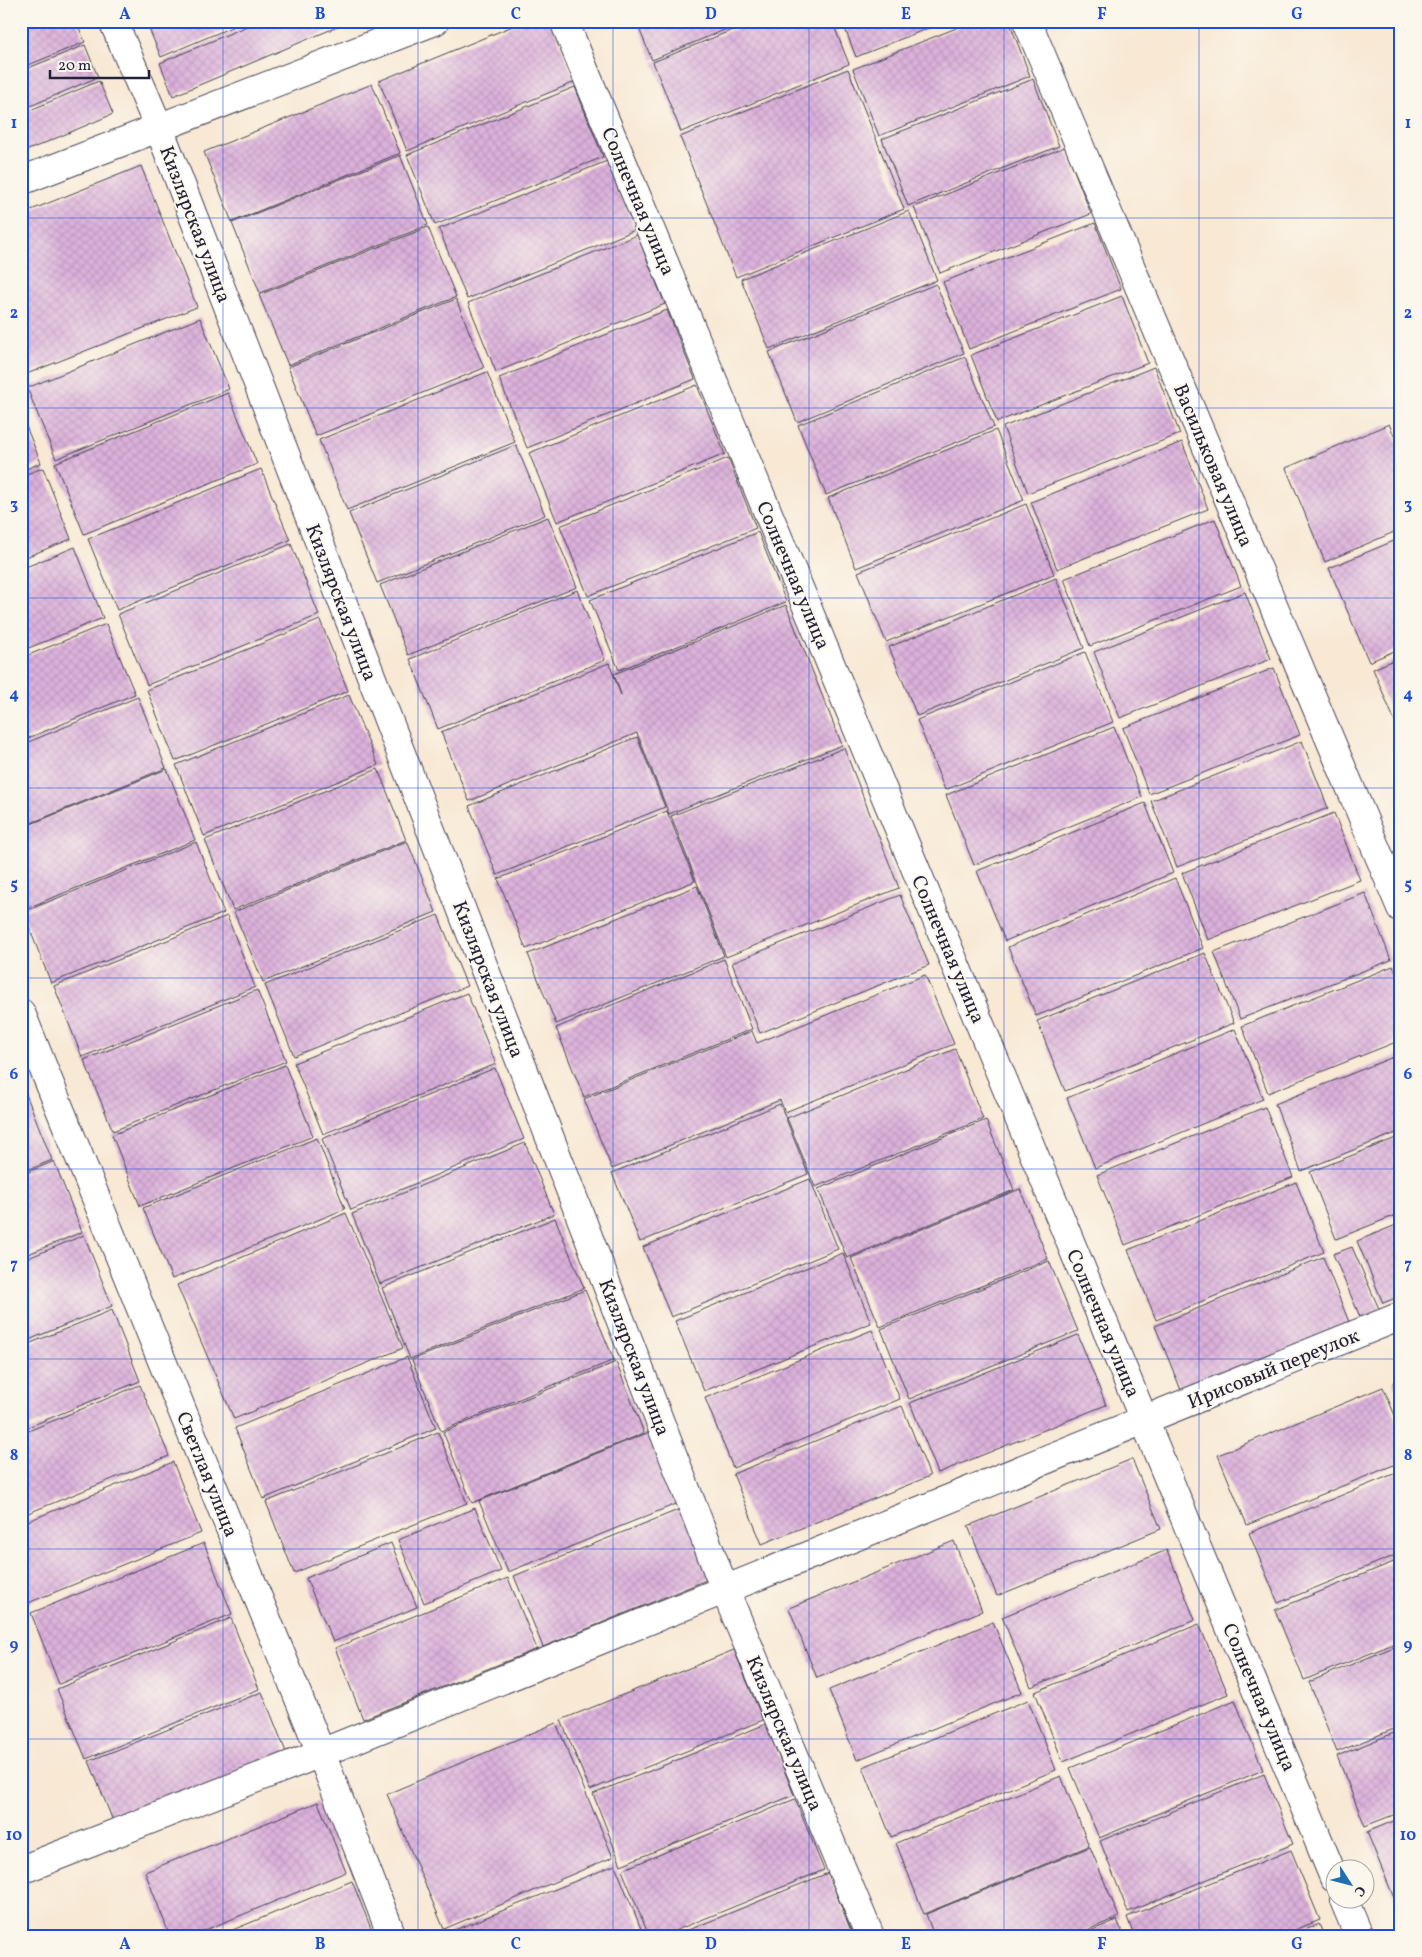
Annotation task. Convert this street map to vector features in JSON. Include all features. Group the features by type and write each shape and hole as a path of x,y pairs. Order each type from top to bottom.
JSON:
{"street":[{"name":"Кизлярская улица","path":"113,21 159,128 725,1590 870,1936"},
{"path":"21,181 435,21"},
{"name":"Солнечная улица","path":"564,21 1327,1860"},
{"name":"Васильковая улица","path":"1027,21 1401,908"},
{"name":"Светлая улица","path":"21,1013 321,1753 392,1936"},
{"name":"Ирисовый переулок","path":"21,1870 321,1753 1401,1316"},
{"path":"1348,1910 1359,1936"}],"building":[{"path":"21,21 76,21 85,42 21,68"},
{"path":"154,21 246,21 161,57 147,24"},
{"path":"259,21 343,21 344,24 173,96 160,63"},
{"path":"525,21 551,21 575,82 407,151 379,81"},
{"path":"636,21 746,21 652,60"},
{"path":"755,21 832,21 849,64 681,132 653,62"},
{"path":"842,21 946,21 856,57"},
{"path":"974,21 1009,21 1030,76 879,136 853,69"},
{"path":"85,45 98,77 21,110 21,71"},
{"path":"848,69 904,209 736,277 680,137"},
{"path":"1033,79 1059,146 908,206 882,139"},
{"path":"99,81 113,114 21,153 21,114"},
{"path":"372,84 400,153 232,222 204,152"},
{"path":"575,87 603,157 435,225 407,155"},
{"path":"1065,147 1091,214 940,273 914,207"},
{"path":"400,155 428,225 260,293 232,223"},
{"path":"607,161 635,230 467,299 439,229"},
{"path":"141,166 197,307 24,375 21,370 21,214"},
{"path":"909,211 937,280 769,349 741,279"},
{"path":"1095,223 1121,289 969,349 943,282"},
{"path":"428,227 456,297 288,365 259,295"},
{"path":"637,235 665,304 496,372 468,303"},
{"path":"936,284 964,353 797,422 769,352"},
{"path":"1122,296 1148,363 997,422 971,355"},
{"path":"456,299 484,368 316,436 288,367"},
{"path":"667,310 695,379 527,448 499,378"},
{"path":"200,318 229,389 56,459 27,388"},
{"path":"965,357 994,427 826,495 798,425"},
{"path":"1154,367 1180,434 1028,493 1003,427"},
{"path":"487,372 515,442 347,510 319,440"},
{"path":"697,385 725,454 557,522 529,453"},
{"path":"228,393 257,464 84,534 55,463"},
{"path":"21,414 41,463 21,471"},
{"path":"1389,424 1401,452 1401,529 1325,562 1286,468"},
{"path":"996,430 1024,500 856,568 828,498"},
{"path":"1182,442 1208,509 1057,569 1031,502"},
{"path":"516,445 545,515 377,583 349,513"},
{"path":"728,458 756,528 588,596 560,526"},
{"path":"43,468 71,539 21,559 21,476"},
{"path":"261,469 290,540 117,610 88,539"},
{"path":"1026,504 1054,574 886,642 858,572"},
{"path":"548,517 577,587 408,655 380,585"},
{"path":"1215,519 1241,586 1090,646 1064,579"},
{"path":"758,532 786,602 619,670 590,600"},
{"path":"1401,538 1401,648 1369,662 1329,568"},
{"path":"291,544 319,615 147,685 118,614"},
{"path":"75,547 103,618 21,651 21,569"},
{"path":"1056,578 1084,648 917,716 889,647"},
{"path":"577,590 605,660 438,729 410,659"},
{"path":"1245,592 1271,659 1120,718 1094,652"},
{"path":"786,605 842,745 669,814 637,733 469,801 441,732 609,663 621,695 614,674"},
{"path":"320,620 348,691 175,761 147,690"},
{"path":"106,624 135,694 21,741 21,658"},
{"path":"1085,652 1113,722 945,790 917,720"},
{"path":"1401,657 1401,736 1373,669"},
{"path":"1274,668 1300,735 1149,794 1123,728"},
{"path":"349,695 378,765 204,836 176,765"},
{"path":"138,697 166,768 21,827 21,745"},
{"path":"1114,727 1142,797 974,865 946,795"},
{"path":"637,737 665,807 497,875 469,806"},
{"path":"1302,741 1328,808 1177,867 1151,801"},
{"path":"844,748 899,888 726,957 671,816"},
{"path":"167,769 195,840 22,910 21,828"},
{"path":"378,769 406,840 233,910 205,840"},
{"path":"1145,803 1173,873 1005,941 977,871"},
{"path":"667,811 695,881 526,949 498,879"},
{"path":"1334,813 1360,880 1208,940 1182,873"},
{"path":"407,841 436,912 263,982 234,912"},
{"path":"196,842 224,913 51,983 23,912"},
{"path":"1175,878 1203,948 1036,1016 1008,947"},
{"path":"697,886 724,956 556,1024 528,954"},
{"path":"1365,893 1391,960 1240,1019 1214,952"},
{"path":"900,895 929,965 760,1033 732,963"},
{"path":"438,915 467,986 294,1056 265,985"},
{"path":"227,916 255,987 82,1057 54,986"},
{"path":"1205,953 1234,1023 1065,1091 1037,1021"},
{"path":"724,959 752,1029 584,1097 556,1028"},
{"path":"1393,966 1401,985 1401,1040 1268,1093 1242,1026"},
{"path":"925,975 954,1044 785,1112 780,1100 612,1169 584,1099 752,1031 757,1043"},
{"path":"257,990 286,1061 113,1131 84,1060"},
{"path":"467,993 496,1064 323,1134 294,1063"},
{"path":"1235,1029 1263,1099 1095,1168 1067,1098"},
{"path":"955,1049 983,1119 815,1187 787,1118"},
{"path":"1401,1054 1401,1131 1301,1171 1275,1104"},
{"path":"285,1065 313,1136 140,1206 112,1135"},
{"path":"495,1068 524,1139 351,1210 322,1139"},
{"path":"24,1089 52,1160 21,1173 21,1090"},
{"path":"780,1104 808,1174 640,1242 612,1173"},
{"path":"1265,1107 1293,1177 1125,1245 1097,1175"},
{"path":"986,1120 1014,1190 847,1258 818,1189"},
{"path":"1401,1136 1401,1213 1336,1239 1310,1172"},
{"path":"317,1138 345,1209 172,1279 143,1208"},
{"path":"525,1143 554,1214 380,1284 352,1214"},
{"path":"54,1161 82,1232 21,1257 21,1175"},
{"path":"810,1179 838,1249 671,1317 643,1247"},
{"path":"1296,1182 1324,1252 1156,1320 1128,1250"},
{"path":"1020,1189 1048,1259 880,1327 851,1258"},
{"path":"346,1213 403,1348 234,1419 177,1285"},
{"path":"555,1218 584,1288 410,1359 382,1288"},
{"path":"1401,1223 1401,1296 1383,1303 1357,1241"},
{"path":"84,1235 112,1306 21,1343 21,1261"},
{"path":"1352,1247 1380,1311 1361,1319 1333,1254"},
{"path":"843,1253 871,1323 704,1391 675,1321"},
{"path":"1323,1257 1351,1327 1183,1395 1155,1326"},
{"path":"1049,1261 1078,1331 909,1399 881,1329"},
{"path":"585,1290 614,1360 441,1431 412,1360"},
{"path":"112,1310 140,1381 21,1430 21,1347"},
{"path":"872,1330 900,1399 733,1468 705,1398"},
{"path":"1078,1335 1106,1405 938,1473 910,1403"},
{"path":"407,1357 436,1428 263,1499 235,1428"},
{"path":"616,1362 644,1433 472,1503 443,1432"},
{"path":"1401,1379 1401,1400 1393,1382"},
{"path":"140,1385 169,1456 21,1516 21,1434"},
{"path":"1383,1387 1401,1430 1401,1462 1247,1525 1218,1455"},
{"path":"902,1406 930,1476 762,1544 733,1474"},
{"path":"652,1431 681,1502 508,1572 479,1501"},
{"path":"438,1432 467,1503 294,1573 266,1502"},
{"path":"1132,1459 1161,1529 997,1596 968,1526"},
{"path":"173,1462 201,1533 28,1603 21,1586 21,1524"},
{"path":"1401,1471 1401,1553 1278,1603 1249,1533"},
{"path":"688,1506 716,1576 543,1647 514,1576"},
{"path":"475,1508 501,1571 424,1603 398,1540"},
{"path":"954,1541 982,1611 817,1678 789,1608"},
{"path":"204,1543 232,1614 59,1684 31,1613"},
{"path":"391,1543 417,1607 333,1642 306,1578"},
{"path":"1167,1550 1195,1620 1031,1687 1002,1617"},
{"path":"1401,1559 1401,1641 1304,1680 1275,1610"},
{"path":"508,1578 537,1649 363,1719 335,1648"},
{"path":"231,1618 259,1689 86,1759 57,1689"},
{"path":"993,1622 1022,1692 857,1760 829,1690"},
{"path":"1199,1624 1228,1694 1063,1762 1035,1692"},
{"path":"1401,1644 1401,1726 1337,1752 1309,1682"},
{"path":"734,1650 763,1720 590,1790 561,1720"},
{"path":"262,1692 288,1757 115,1826 89,1761"},
{"path":"1028,1700 1056,1770 891,1837 863,1767"},
{"path":"1235,1700 1263,1770 1099,1838 1070,1768"},
{"path":"556,1723 613,1857 444,1929 387,1794"},
{"path":"766,1724 794,1795 621,1865 593,1794"},
{"path":"1401,1730 1401,1812 1365,1826 1337,1756"},
{"path":"1264,1774 1293,1844 1128,1912 1100,1841"},
{"path":"1061,1776 1089,1846 924,1914 896,1843"},
{"path":"795,1799 824,1870 662,1936 649,1936 622,1870"},
{"path":"318,1802 346,1872 191,1936 170,1936 145,1872"},
{"path":"1401,1818 1401,1901 1396,1903 1367,1832"},
{"path":"1090,1847 1119,1917 1073,1936 934,1936 926,1914"},
{"path":"1291,1850 1320,1920 1280,1936 1134,1936 1127,1917"},
{"path":"615,1865 644,1936 440,1936"},
{"path":"828,1873 853,1936 674,1936"},
{"path":"352,1881 374,1936 218,1936"},
{"path":"1117,1920 1124,1936 1078,1936"},
{"path":"1319,1924 1324,1936 1291,1936"}]}
